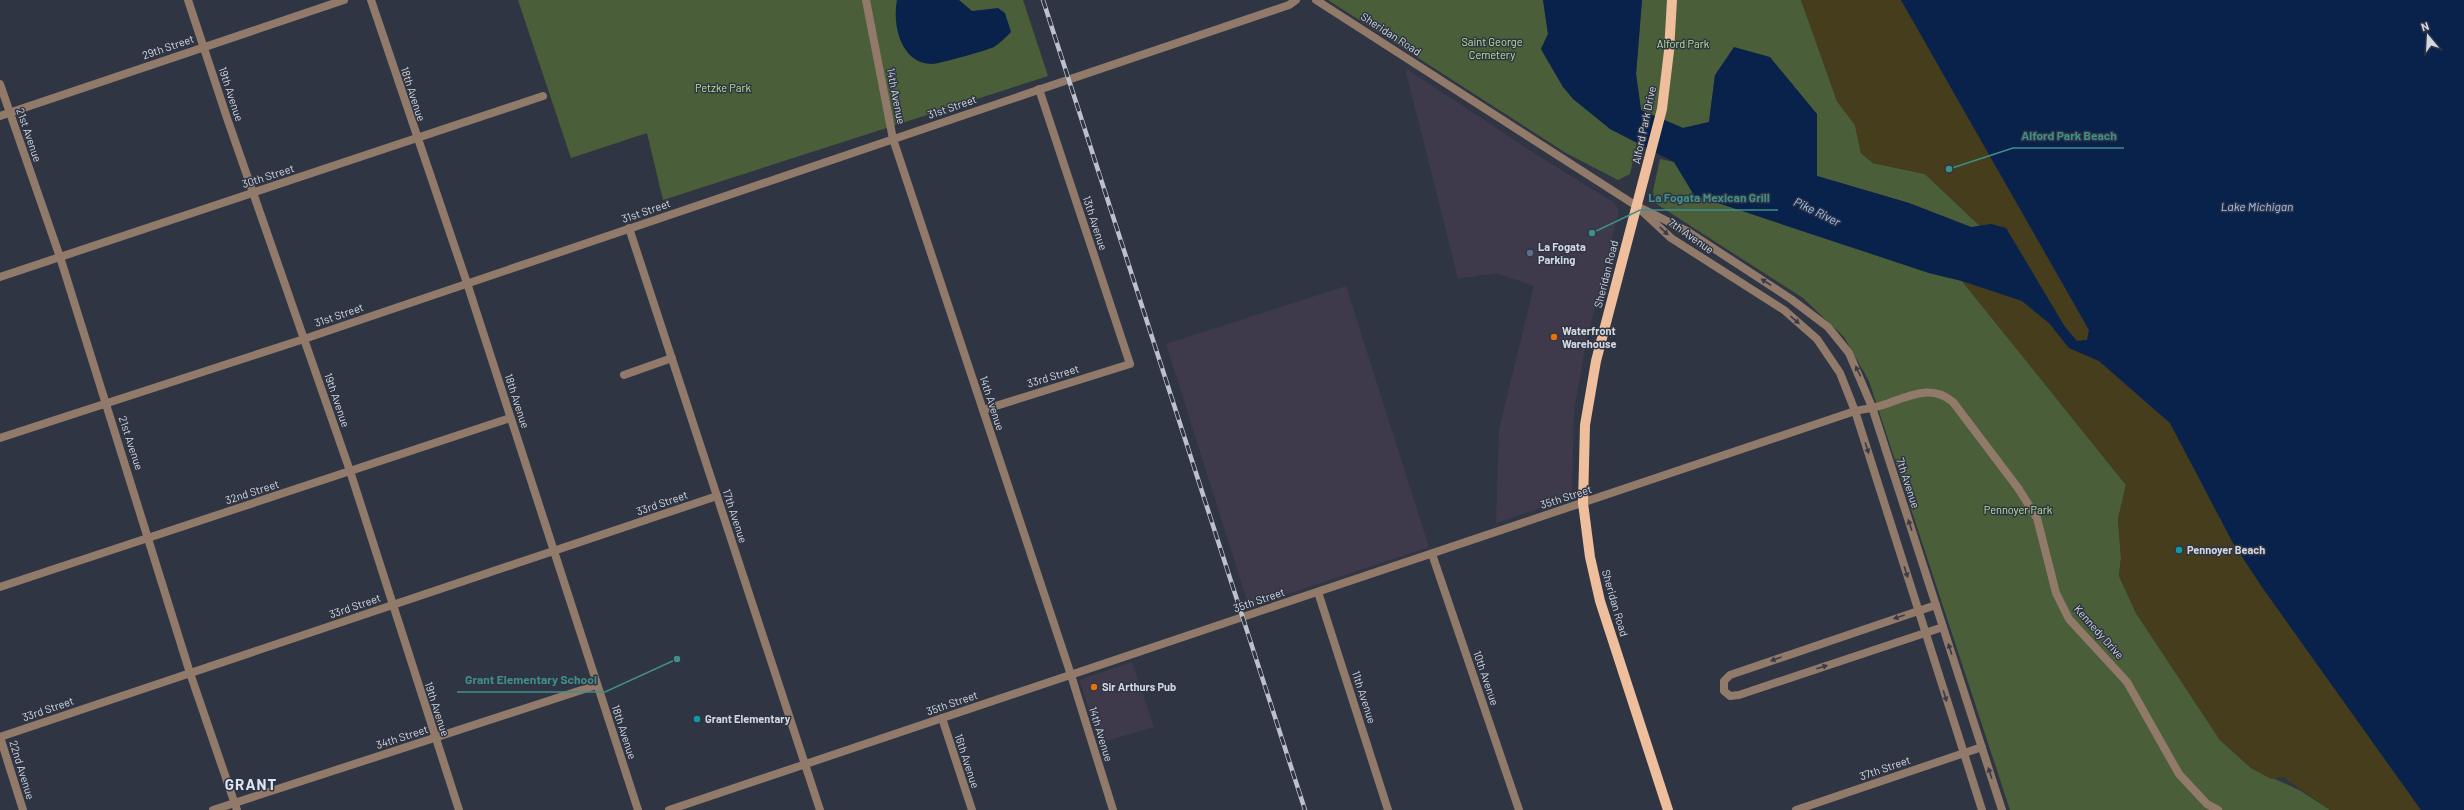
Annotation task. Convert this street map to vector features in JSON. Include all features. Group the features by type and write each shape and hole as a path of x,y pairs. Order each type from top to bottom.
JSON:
{"main road":[{"name":"Alford Park Drive","path":"1635,205 1662,109 1669,51 1672,0"},
{"name":"Sheridan Road","path":"1635,205 1596,361 1586,425 1583,503 1590,557 1600,601 1668,810"}],"street":[{"name":"19th Avenue","path":"188,0 350,471 459,810"},
{"name":"29th Street","path":"0,116 344,0"},
{"name":"18th Avenue","path":"371,0 467,283 638,810"},
{"name":"14th Avenue","path":"866,0 893,139 1071,675 1113,810"},
{"name":"31st Street","path":"0,438 304,339 1289,5 1296,0"},
{"name":"Sheridan Road","path":"1316,0 1635,205"},
{"name":"21st Avenue","path":"0,84 60,257 190,673 236,806"},
{"name":"13th Avenue","path":"1039,89 1130,364"},
{"name":"30th Street","path":"0,277 542,96"},
{"name":"7th Avenue","path":"1635,205 1693,236 1792,299 1828,327 1849,353 1872,407 2002,810"},
{"name":"7th Avenue","path":"1635,205 1671,238 1784,310 1817,339 1840,373 1856,411 1963,754 1982,810"},
{"name":"17th Avenue","path":"629,228 820,810"},
{"path":"624,375 672,358"},
{"name":"33rd Street","path":"983,410 1130,364"},
{"name":"Kennedy Drive","path":"1856,411 1915,394 1928,392 1941,394 1953,402 2018,488 2037,518 2056,594 2069,619 2127,682 2180,774 2207,804 2218,810"},
{"name":"35th Street","path":"669,810 1856,411"},
{"name":"32nd Street","path":"0,587 510,418"},
{"name":"33rd Street","path":"0,737 717,496"},
{"name":"10th Avenue","path":"1432,554 1519,810"},
{"name":"11th Avenue","path":"1318,592 1388,810"},
{"path":"1936,605 1730,675 1724,681 1724,690 1730,696 1739,695 1943,627"},
{"name":"34th Street","path":"213,810 236,806 435,738 597,685"},
{"name":"16th Avenue","path":"942,718 972,810"},
{"name":"22nd Avenue","path":"0,737 23,810"},
{"name":"37th Street","path":"1796,810 1982,747"}],"shaded area":[{"path":"1405,68 1534,153 1613,202 1619,210 1586,343 1574,411 1572,489 1566,499 1496,523 1499,429 1534,286 1496,273 1458,279"},
{"path":"1346,286 1429,547 1249,607 1166,344"},
{"path":"1132,662 1154,727 1100,743 1079,680"}],"green space":[{"name":"Petzke Park","path":"518,0 1023,0 1048,76 663,200 647,133 571,158"},
{"name":"Saint George Cemetery","path":"1328,0 1543,0 1548,34 1541,49 1563,87 1610,129 1637,142 1630,174 1618,180 1566,153"},
{"name":"Alford Park","path":"1642,0 1801,0 1837,101 1855,125 1861,153 1873,163 1925,174 1981,227 1971,227 1909,203 1817,176 1817,114 1715,75 1709,122 1683,128 1641,110 1636,74"},
{"name":"Pennoyer Park","path":"1660,159 1674,162 1694,195 1929,273 1962,281 2126,485 2118,519 2121,558 2119,576 2136,613 2220,740 2251,768 2301,791 2330,810 2010,810 1869,381 1844,337 1803,298 1655,203 1653,191"}],"sand":[{"path":"1801,0 1901,0 2089,330 2087,340 2077,341 2065,327 2006,228 1991,224 1981,227 1925,174 1873,163 1861,153 1855,125 1837,101"},
{"name":"Pennoyer Beach","path":"1962,281 2022,301 2049,323 2069,348 2099,361 2170,423 2233,543 2262,587 2421,810 2330,810 2283,777 2271,779 2251,768 2220,740 2136,613 2119,576 2121,558 2118,519 2126,485"}],"water":[{"path":"897,0 959,0 972,11 998,8 1005,13 1011,32 990,49 932,64 921,62 913,58 901,41 896,21"},
{"name":"Lake Michigan","path":"1543,0 1642,0 1636,74 1641,110 1683,128 1709,122 1715,75 1734,47 1770,57 1817,114 1817,176 1909,203 1971,227 1991,224 2006,228 2065,327 2077,341 2087,340 2089,330 1901,0 2464,0 2464,810 2421,810 2262,587 2233,543 2170,423 2099,361 2069,348 2049,323 2022,301 1962,281 1929,273 1694,195 1674,162 1610,129 1573,99 1563,87 1541,49 1548,34"}],"railway":[{"path":"1043,0 1305,810"}],"place":[{"name":"Alford Park Beach","path":"1949,169"},
{"name":"La Fogata Mexican Grill","path":"1592,233"},
{"name":"La Fogata Parking","path":"1530,253"},
{"name":"Waterfront Warehouse","path":"1554,337"},
{"name":"Pennoyer Beach","path":"2179,550"},
{"name":"Grant Elementary School","path":"677,659"},
{"name":"Sir Arthurs Pub","path":"1094,687"},
{"name":"Grant Elementary","path":"697,719"}],"district":[{"name":"GRANT","path":"251,785"}],"water label":[{"name":"Pike River","path":"1817,212"}]}
